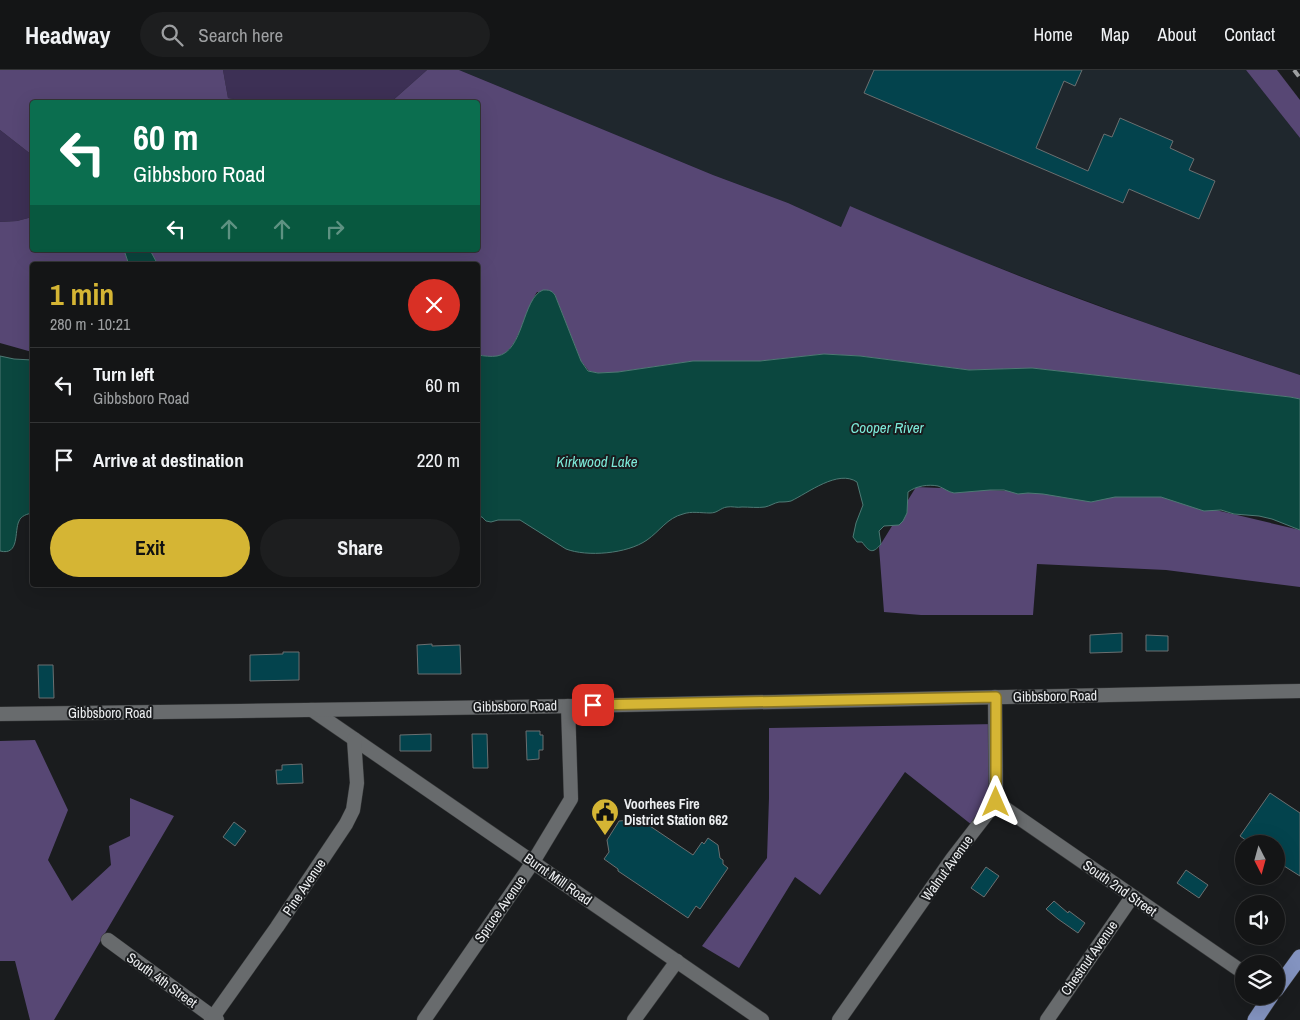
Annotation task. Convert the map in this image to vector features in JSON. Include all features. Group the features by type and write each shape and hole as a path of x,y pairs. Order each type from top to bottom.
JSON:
{"main road":[{"path":"1285,978 1300,957"},
{"path":"1255,1020 1265,1005"}],"street":[{"name":"Gibbsboro Road","path":"0,714 568,706 1300,691"},
{"path":"996,697 996,802"},
{"name":"Spruce Avenue","path":"424,1020 533,862 571,799 568,706"},
{"name":"Burnt Mill Road","path":"312,710 762,1020"},
{"name":"Pine Avenue","path":"214,1019 346,824 353,810 358,783 354,738"},
{"name":"South 2nd Street","path":"996,802 1235,967"},
{"name":"Walnut Avenue","path":"839,1020 952,859 996,802"},
{"name":"Chestnut Avenue","path":"1047,1020 1132,896"},
{"name":"South 4th Street","path":"108,940 214,1019"},
{"path":"634,1020 677,961"}],"shaded area":[{"path":"0,70 223,70 228,98 239,100 30,100 30,153 0,130"},
{"path":"223,70 427,70 393,100 239,100 228,98"},
{"path":"427,70 459,70 713,175 788,203 841,227 850,206 1071,296 1300,375 1300,399 1032,368 969,370 860,356 824,354 760,361 693,361 618,372 598,373 589,371 581,361 555,295 537,292 513,345 501,355 480,355 480,262 153,262 147,252 480,252 480,100 393,100"},
{"path":"459,70 1246,70 1300,138 1300,375 1146,323 1049,287 930,241 850,206 841,227 788,203 713,175"},
{"path":"1246,70 1277,70 1300,100 1300,138"},
{"path":"0,130 30,153 30,218 17,221 0,222"},
{"path":"30,218 30,252 134,252 133,262 30,262 30,351 0,343 0,222 17,221"},
{"path":"916,487 1161,497 1300,530 1300,587 1166,570 1037,564 1033,615 921,615 884,612 879,547"},
{"path":"996,724 996,795 977,829 905,772 820,895 795,877 739,968 702,946 767,858 769,728"},
{"path":"35,740 68,810 48,860 72,901 111,865 109,846 130,836 130,798 174,816 54,1020 30,1020 15,961 0,961 0,741"}],"water":[{"path":"125,252 151,252 156,262 128,262"},
{"name":"Kirkwood Lake","path":"543,290 550,291 555,295 581,361 588,371 598,373 618,372 693,361 760,361 824,354 860,356 969,370 1032,368 1300,399 1300,530 1272,519 1234,514 1221,510 1204,511 1161,497 1115,497 1091,502 1043,494 1018,494 1004,490 954,493 938,486 926,485 908,492 907,513 903,521 899,525 884,526 879,531 881,544 871,551 862,542 857,542 853,537 863,505 857,482 841,478 823,484 791,501 779,502 765,507 729,507 713,513 686,513 668,522 639,545 618,551 585,553 566,549 520,520 498,520 491,522 480,516 480,355 497,356 506,352 513,345 536,295"},
{"path":"0,356 30,360 30,514 20,519 15,542 11,550 6,552 0,551"}],"building":[{"path":"874,70 1082,70 1075,86 1064,81 1036,148 1088,171 1104,134 1112,137 1120,118 1173,141 1170,148 1194,159 1189,170 1215,181 1199,219 1129,189 1123,203 864,93"},
{"path":"1122,633 1122,652 1090,653 1090,635"},
{"path":"1146,635 1168,636 1168,651 1146,651"},
{"path":"432,644 432,646 460,645 461,674 418,674 417,645"},
{"path":"283,652 299,652 299,680 250,681 250,655 283,654"},
{"path":"38,665 53,665 54,698 39,698"},
{"path":"526,731 540,731 540,735 543,735 543,750 539,750 539,759 527,760"},
{"path":"431,734 431,751 400,751 400,735"},
{"path":"472,734 487,734 488,768 473,768"},
{"path":"302,764 303,783 277,784 276,770 282,770 282,765"},
{"path":"1270,793 1300,813 1300,876 1285,867 1285,835 1241,835"},
{"path":"631,820 641,826 644,822 693,855 702,842 704,844 708,838 718,845 720,858 728,868 700,909 696,906 688,918 618,871 618,869 604,859 609,852 607,840 619,821"},
{"path":"234,822 246,831 235,846 223,837"},
{"path":"986,867 999,876 984,897 971,888"},
{"path":"1186,870 1208,885 1199,898 1177,883"},
{"path":"1054,901 1068,913 1069,911 1085,923 1078,933 1046,909"}],"railway":[{"path":"1294,70 1300,78"}],"place":[{"name":"Voorhees Fire District Station 662","path":"605,836"}],"route":[{"path":"593,705 996,697 996,802"}],"water label":[{"name":"Cooper River","path":"887,428"}]}
